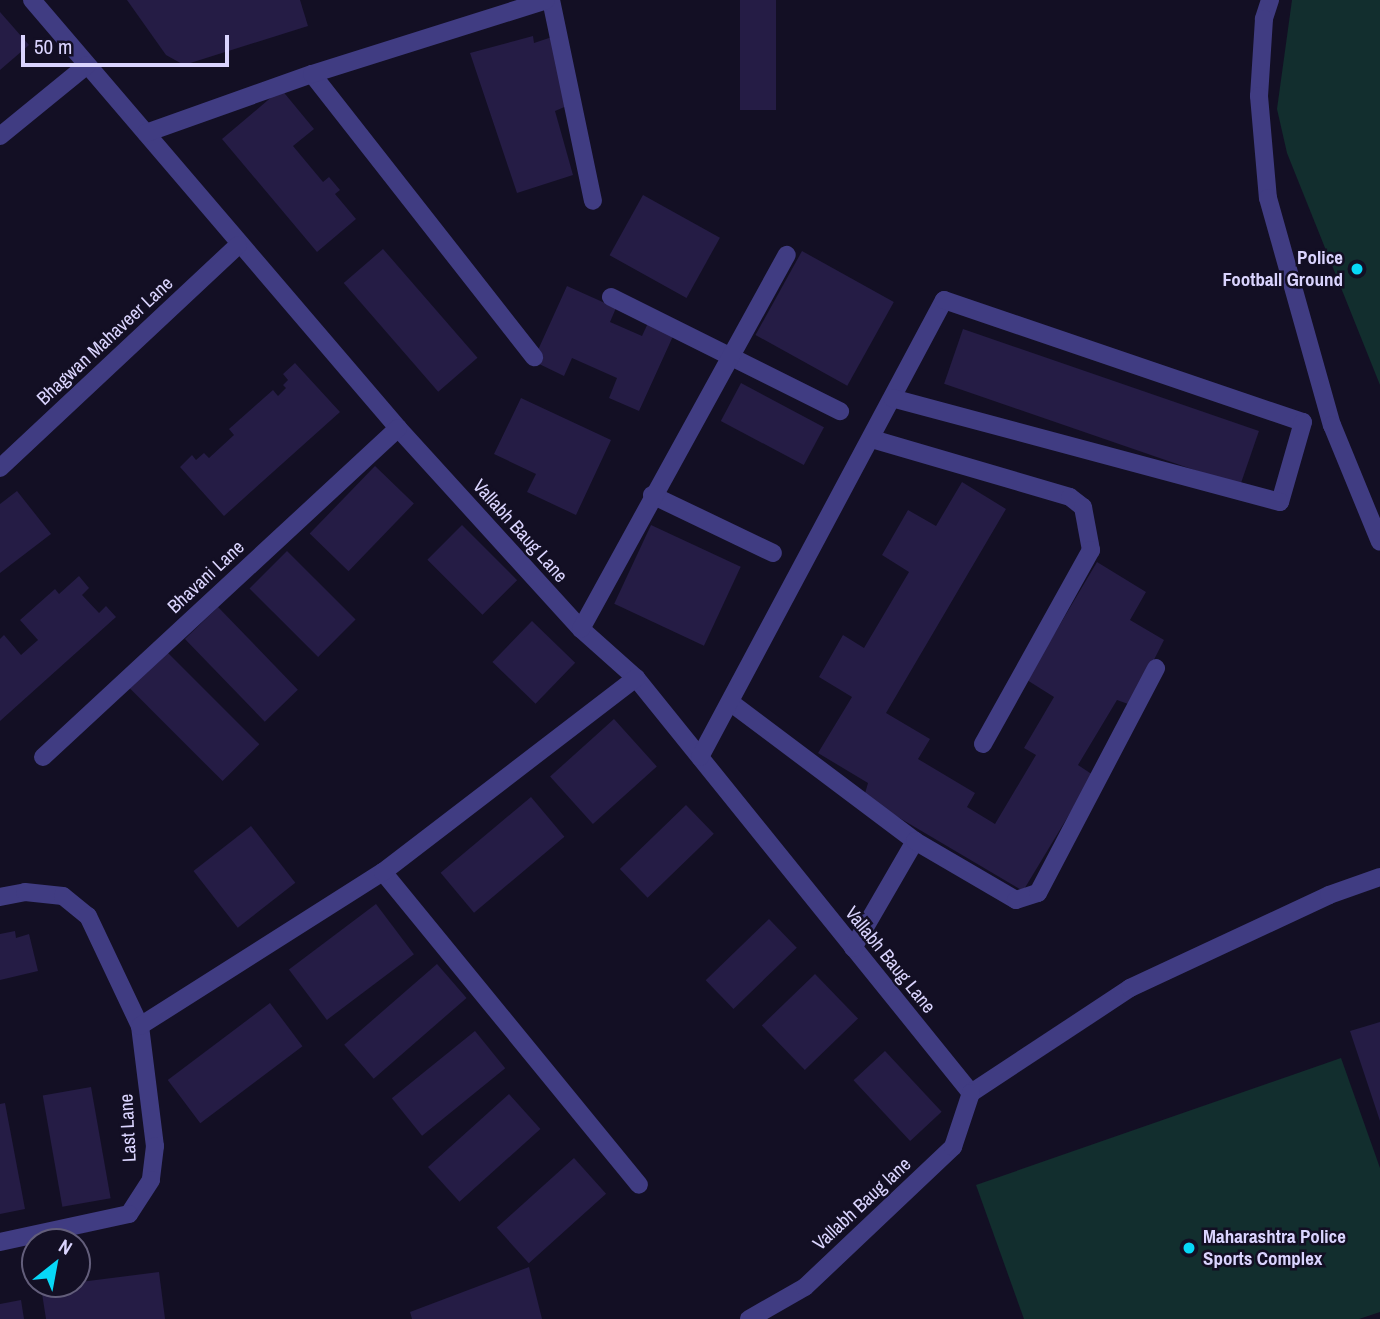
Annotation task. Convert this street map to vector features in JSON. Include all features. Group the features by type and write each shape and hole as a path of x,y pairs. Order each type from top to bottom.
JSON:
{"street":[{"name":"Vallabh Baug Lane","path":"32,0 238,245 398,428 581,629 636,678 971,1093"},
{"path":"146,133 312,74 548,0 593,201"},
{"path":"1270,0 1264,19 1259,96 1268,198 1332,425 1380,542"},
{"path":"0,135 87,65"},
{"path":"312,74 534,357"},
{"name":"Bhagwan Mahaveer Lane","path":"0,468 238,245"},
{"path":"581,629 729,356 788,256"},
{"path":"611,297 840,411"},
{"path":"700,757 944,300 1303,422 1280,502 893,398"},
{"name":"Bhavani Lane","path":"43,757 398,428"},
{"path":"872,439 1070,497 1083,507 1091,551 983,744"},
{"path":"652,495 773,553"},
{"path":"730,702 915,841 1016,900 1038,893 1156,668"},
{"path":"140,1026 383,872 636,678"},
{"path":"853,948 915,841"},
{"path":"383,872 639,1185"},
{"path":"971,1093 1130,988 1329,895 1380,877"},
{"name":"Last Lane","path":"0,897 25,892 63,896 88,916 140,1026 155,1146 151,1180 129,1214 0,1242"},
{"name":"Vallabh Baug lane","path":"749,1319 768,1315 805,1287 953,1147 971,1093"}],"green space":[{"name":"Police Football Ground","path":"1292,0 1380,0 1380,385 1287,153 1277,109"},
{"name":"Maharashtra Police Sports Complex","path":"1341,1058 1380,1168 1380,1312 1359,1319 1024,1319 976,1185"}],"building":[{"path":"127,0 300,0 308,26 184,65 166,55"},
{"path":"740,0 776,0 776,110 740,110"},
{"path":"0,12 29,45 0,70"},
{"path":"533,36 534,43 555,36 569,105 555,111 573,175 517,193 470,53"},
{"path":"281,89 314,129 293,146 323,182 329,177 340,190 335,194 356,219 317,252 222,139"},
{"path":"643,195 720,238 687,298 610,255"},
{"path":"383,249 477,358 438,392 344,283"},
{"path":"802,251 894,302 847,386 755,335"},
{"path":"567,286 616,308 610,322 642,336 648,323 674,334 639,411 609,398 617,378 572,358 564,376 533,361"},
{"path":"963,329 1259,431 1240,486 944,384"},
{"path":"295,363 340,412 224,516 180,467 192,455 196,460 204,453 209,458 234,435 229,429 273,390 278,396 286,388 283,385 288,380 283,374"},
{"path":"741,383 824,427 804,465 721,421"},
{"path":"521,398 611,440 576,515 527,492 536,474 494,454"},
{"path":"375,466 414,504 349,571 310,534"},
{"path":"962,482 1006,509 886,713 930,739 918,759 975,793 967,807 995,824 1036,755 1024,748 1054,697 1027,680 1097,562 1146,592 1130,620 1164,640 1131,705 1117,700 1078,765 1093,775 1023,891 864,797 868,783 818,753 852,697 819,677 843,635 864,648 909,572 882,555 908,510 936,526"},
{"path":"17,491 51,534 0,573 0,504"},
{"path":"462,525 517,580 483,615 427,560"},
{"path":"651,525 741,567 704,646 614,604"},
{"path":"287,551 356,620 318,657 250,588"},
{"path":"79,576 89,588 82,595 99,613 106,606 116,617 0,721 0,639 4,635 21,655 38,640 20,620 55,589 59,594"},
{"path":"218,607 298,690 265,722 185,639"},
{"path":"532,621 575,663 536,704 492,662"},
{"path":"166,651 259,744 223,781 129,688"},
{"path":"614,719 657,767 593,824 550,777"},
{"path":"531,797 564,837 474,913 441,873"},
{"path":"686,805 714,834 648,898 620,869"},
{"path":"251,826 295,883 238,928 193,871"},
{"path":"376,904 414,954 327,1020 289,970"},
{"path":"769,919 797,948 733,1009 706,980"},
{"path":"15,931 16,938 29,934 38,971 0,980 0,934"},
{"path":"437,964 467,998 374,1079 344,1045"},
{"path":"815,974 858,1019 805,1070 762,1025"},
{"path":"270,1003 302,1046 200,1123 168,1080"},
{"path":"1380,1022 1380,1121 1350,1031"},
{"path":"475,1031 505,1068 422,1136 392,1098"},
{"path":"885,1051 942,1112 910,1141 854,1080"},
{"path":"91,1087 111,1198 62,1207 43,1096"},
{"path":"509,1094 540,1129 459,1202 428,1167"},
{"path":"5,1103 25,1209 0,1214 0,1104"},
{"path":"574,1158 606,1194 529,1263 497,1228"},
{"path":"529,1267 542,1319 412,1319 410,1312"},
{"path":"159,1272 165,1319 46,1319 43,1298 91,1298 91,1281"},
{"path":"21,1300 24,1319 0,1319 0,1304"}],"place":[{"name":"Police Football Ground","path":"1357,269"},
{"name":"Maharashtra Police Sports Complex","path":"1189,1248"}]}
